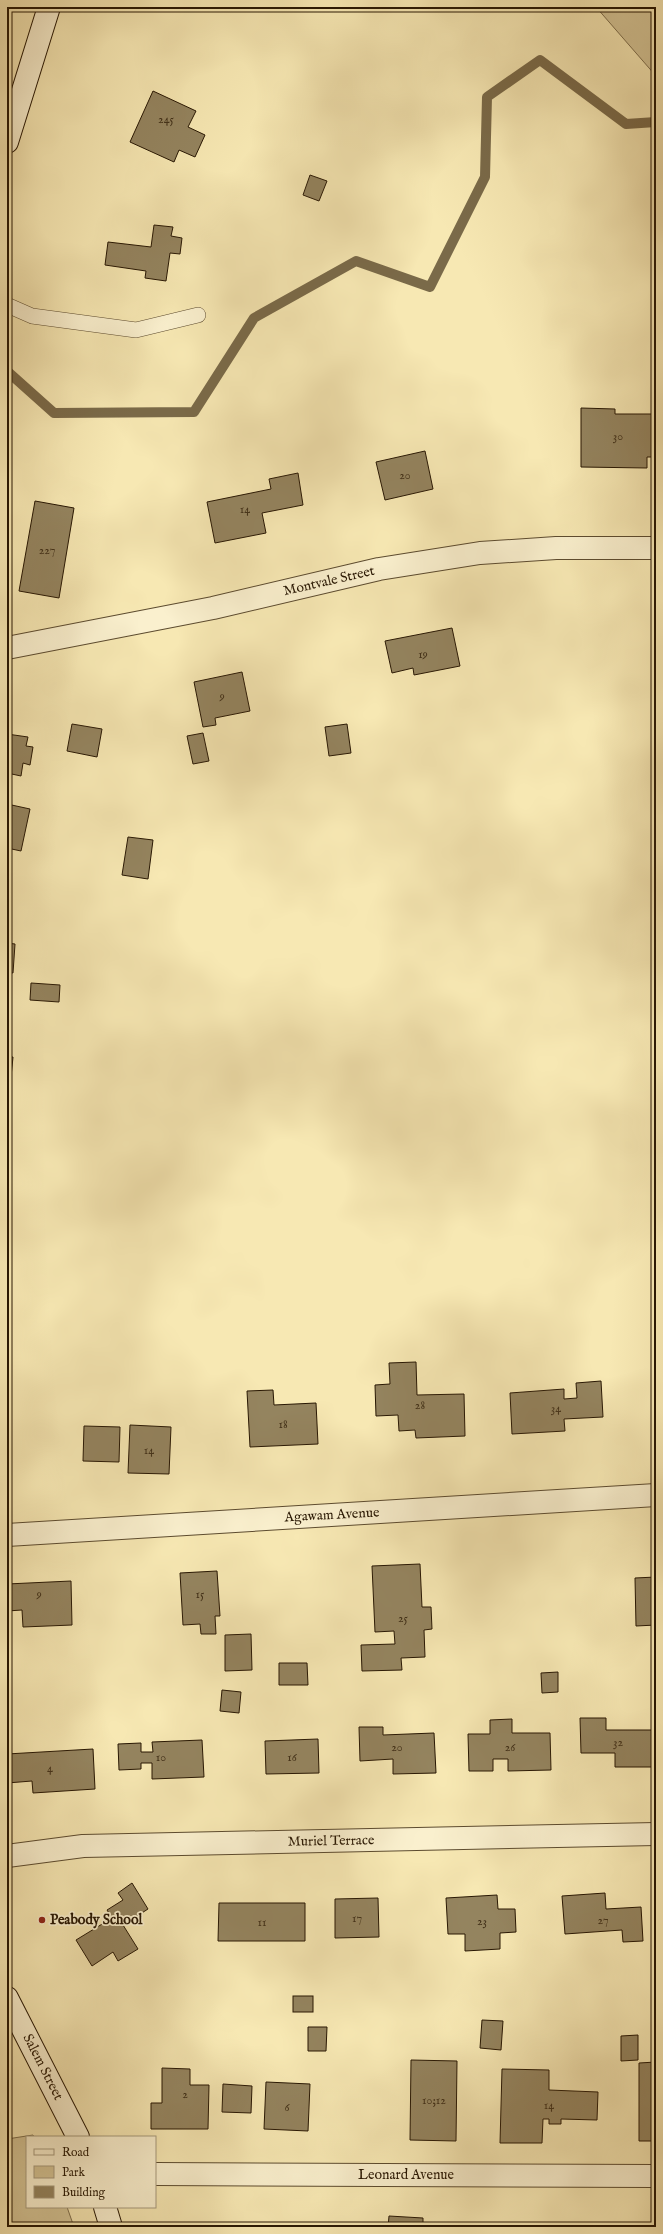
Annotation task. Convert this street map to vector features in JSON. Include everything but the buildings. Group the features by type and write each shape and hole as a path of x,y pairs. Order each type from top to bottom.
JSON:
{"street":[{"path":"7,142 49,7"},
{"name":"Montvale Street","path":"7,648 214,608 379,569 480,552 556,548 656,548"},
{"name":"Agawam Avenue","path":"7,1534 656,1495"},
{"name":"Muriel Terrace","path":"7,1856 84,1846 656,1834"},
{"name":"Salem Street","path":"7,1998 77,2136"},
{"name":"Leonard Avenue","path":"156,2174 656,2176"},
{"path":"105,2208 111,2227"}],"lane":[{"path":"7,305 32,316 136,330 198,315"}],"green space":[{"path":"596,7 656,7 656,76"},
{"path":"26,2136 26,2208 67,2208 74,2227 7,2227 7,2139"}],"waterway":[{"path":"7,371 54,413 194,412 254,318 356,261 430,287 485,177 487,97 540,60 626,124 656,122"}],"place":[{"name":"Peabody School","path":"42,1920"}]}
